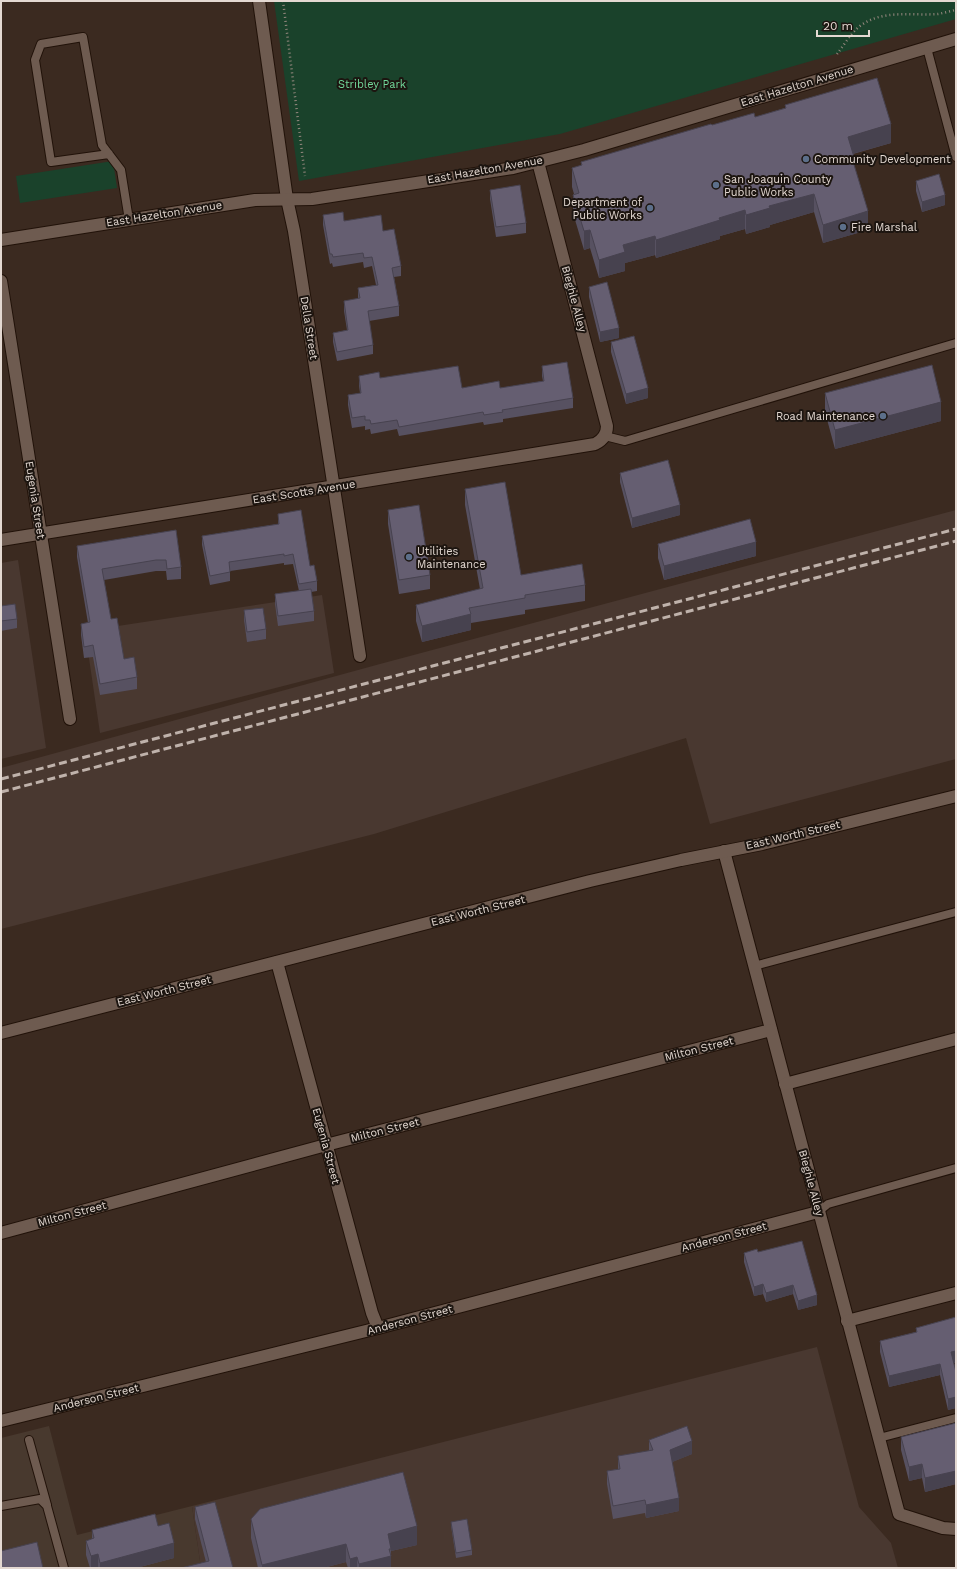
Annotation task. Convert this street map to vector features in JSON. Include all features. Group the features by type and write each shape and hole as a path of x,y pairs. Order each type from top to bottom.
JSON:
{"street":[{"name":"Della Street","path":"259,1 287,199 294,231 360,656"},
{"name":"East Hazelton Avenue","path":"1,240 255,200 312,199 513,168 584,150 956,39"},
{"name":"Bieghle Alley","path":"538,162 607,426 605,436"},
{"name":"Eugenia Street","path":"1,281 70,719"},
{"name":"East Scotts Avenue","path":"1,540 595,444 600,442 605,436"},
{"name":"East Worth Street","path":"1,1033 590,881 762,844 956,796"},
{"name":"Bieghle Alley","path":"724,851 784,1084 899,1514 943,1528 956,1529"},
{"name":"Eugenia Street","path":"277,962 372,1313 378,1328"},
{"name":"Milton Street","path":"1,1233 326,1145 771,1030"},
{"path":"784,1084 956,1039"},
{"name":"Anderson Street","path":"1,1421 378,1328 818,1212"},
{"path":"847,1321 956,1293"}],"lane":[{"path":"109,154 51,162 35,60 41,44 83,36 102,145 109,154 121,170 129,220"},
{"path":"927,48 956,156"},
{"path":"605,436 625,441 956,343"},
{"path":"754,966 956,912"},
{"path":"818,1212 828,1204 956,1168"},
{"path":"879,1438 956,1418"},
{"path":"29,1440 64,1568"},
{"path":"1,1506 40,1499 47,1506"}],"path":[{"path":"283,1 304,176"},
{"path":"837,54 860,26 880,17 894,14 939,14 956,10"}],"shaded area":[{"path":"956,510 956,759 710,824 686,738 374,834 1,929 1,768 380,664"},
{"path":"18,560 46,748 1,759 1,563"},
{"path":"322,595 334,673 100,733 85,631"},
{"path":"817,1347 859,1507 891,1543 898,1568 201,1568 192,1506"},
{"path":"49,1426 77,1535 192,1506 201,1568 1,1568 1,1438"}],"green space":[{"name":"Stribley Park","path":"274,1 956,1 956,19 560,134 299,181"},
{"path":"113,161 117,188 20,203 16,176"}],"building":[{"name":"San Joaquin County Public Works","path":"877,78 891,124 848,137 854,157 852,158 868,211 823,225 814,194 769,206 770,208 746,215 745,210 719,218 720,220 656,240 655,236 623,245 625,252 599,260 590,230 584,231 573,195 579,193 572,168 582,165 581,162 711,124 712,125 754,113 755,117 786,108 785,105"},
{"path":"939,174 945,195 922,202 916,181"},
{"path":"520,185 526,223 496,227 490,190"},
{"path":"343,212 344,221 381,215 383,231 394,229 401,266 392,268 399,306 368,311 373,345 337,352 333,333 348,330 344,301 360,298 358,288 378,285 372,257 364,258 363,253 333,257 332,254 330,254 323,215"},
{"path":"607,282 619,328 600,332 589,287"},
{"path":"634,336 648,388 626,394 611,342"},
{"path":"567,362 573,398 502,410 503,412 484,415 483,412 399,427 397,420 371,424 370,420 365,420 365,416 352,418 348,395 361,393 359,376 379,372 380,378 458,366 462,388 499,381 500,388 544,381 542,366"},
{"path":"932,365 941,402 835,430 825,393"},
{"path":"668,460 680,505 632,518 620,473"},
{"path":"505,482 521,575 582,564 585,585 525,595 525,598 469,608 471,614 422,626 416,605 483,588 465,489"},
{"name":"Utilities Maintenance","path":"419,505 430,575 399,580 388,510"},
{"path":"301,510 310,566 314,565 317,581 299,584 293,554 229,562 230,572 210,576 202,536 279,524 278,514"},
{"path":"750,519 756,542 664,566 658,544"},
{"path":"176,530 181,567 167,569 166,560 156,560 102,569 111,619 117,618 124,659 134,657 137,677 100,684 93,645 84,647 81,624 90,622 77,546"},
{"path":"311,589 314,611 278,616 275,594"},
{"path":"15,604 17,619 1,621 1,606"},
{"path":"263,608 266,629 247,632 244,610"},
{"path":"802,1241 817,1295 798,1301 793,1285 766,1293 763,1284 754,1287 744,1253 757,1249 758,1252"},
{"path":"956,1317 956,1351 951,1352 956,1372 956,1397 948,1399 940,1364 889,1376 880,1341 917,1332 916,1328"},
{"path":"956,1423 956,1471 925,1478 922,1464 909,1467 901,1437"},
{"path":"687,1426 692,1441 670,1450 679,1498 646,1505 645,1500 613,1506 607,1471 620,1469 618,1456 653,1450 649,1440"},
{"path":"403,1472 417,1526 388,1534 391,1556 359,1564 357,1557 350,1559 346,1544 262,1565 251,1519 260,1509"},
{"path":"215,1502 233,1568 181,1568 209,1561 195,1507"},
{"path":"155,1514 158,1526 169,1523 174,1543 100,1563 98,1554 91,1556 86,1541 94,1538 92,1530"},
{"path":"467,1519 472,1550 456,1553 451,1522"},
{"path":"37,1542 43,1568 1,1568 1,1551"}],"railway":[{"path":"1,779 956,529"},
{"path":"1,792 956,541"}],"place":[{"name":"Community Development","path":"806,159"},
{"name":"San Joaquin County Public Works","path":"716,185"},
{"name":"Department of Public Works","path":"650,208"},
{"name":"Fire Marshal","path":"843,227"},
{"name":"Road Maintenance","path":"883,416"},
{"name":"Utilities Maintenance","path":"409,557"}]}
